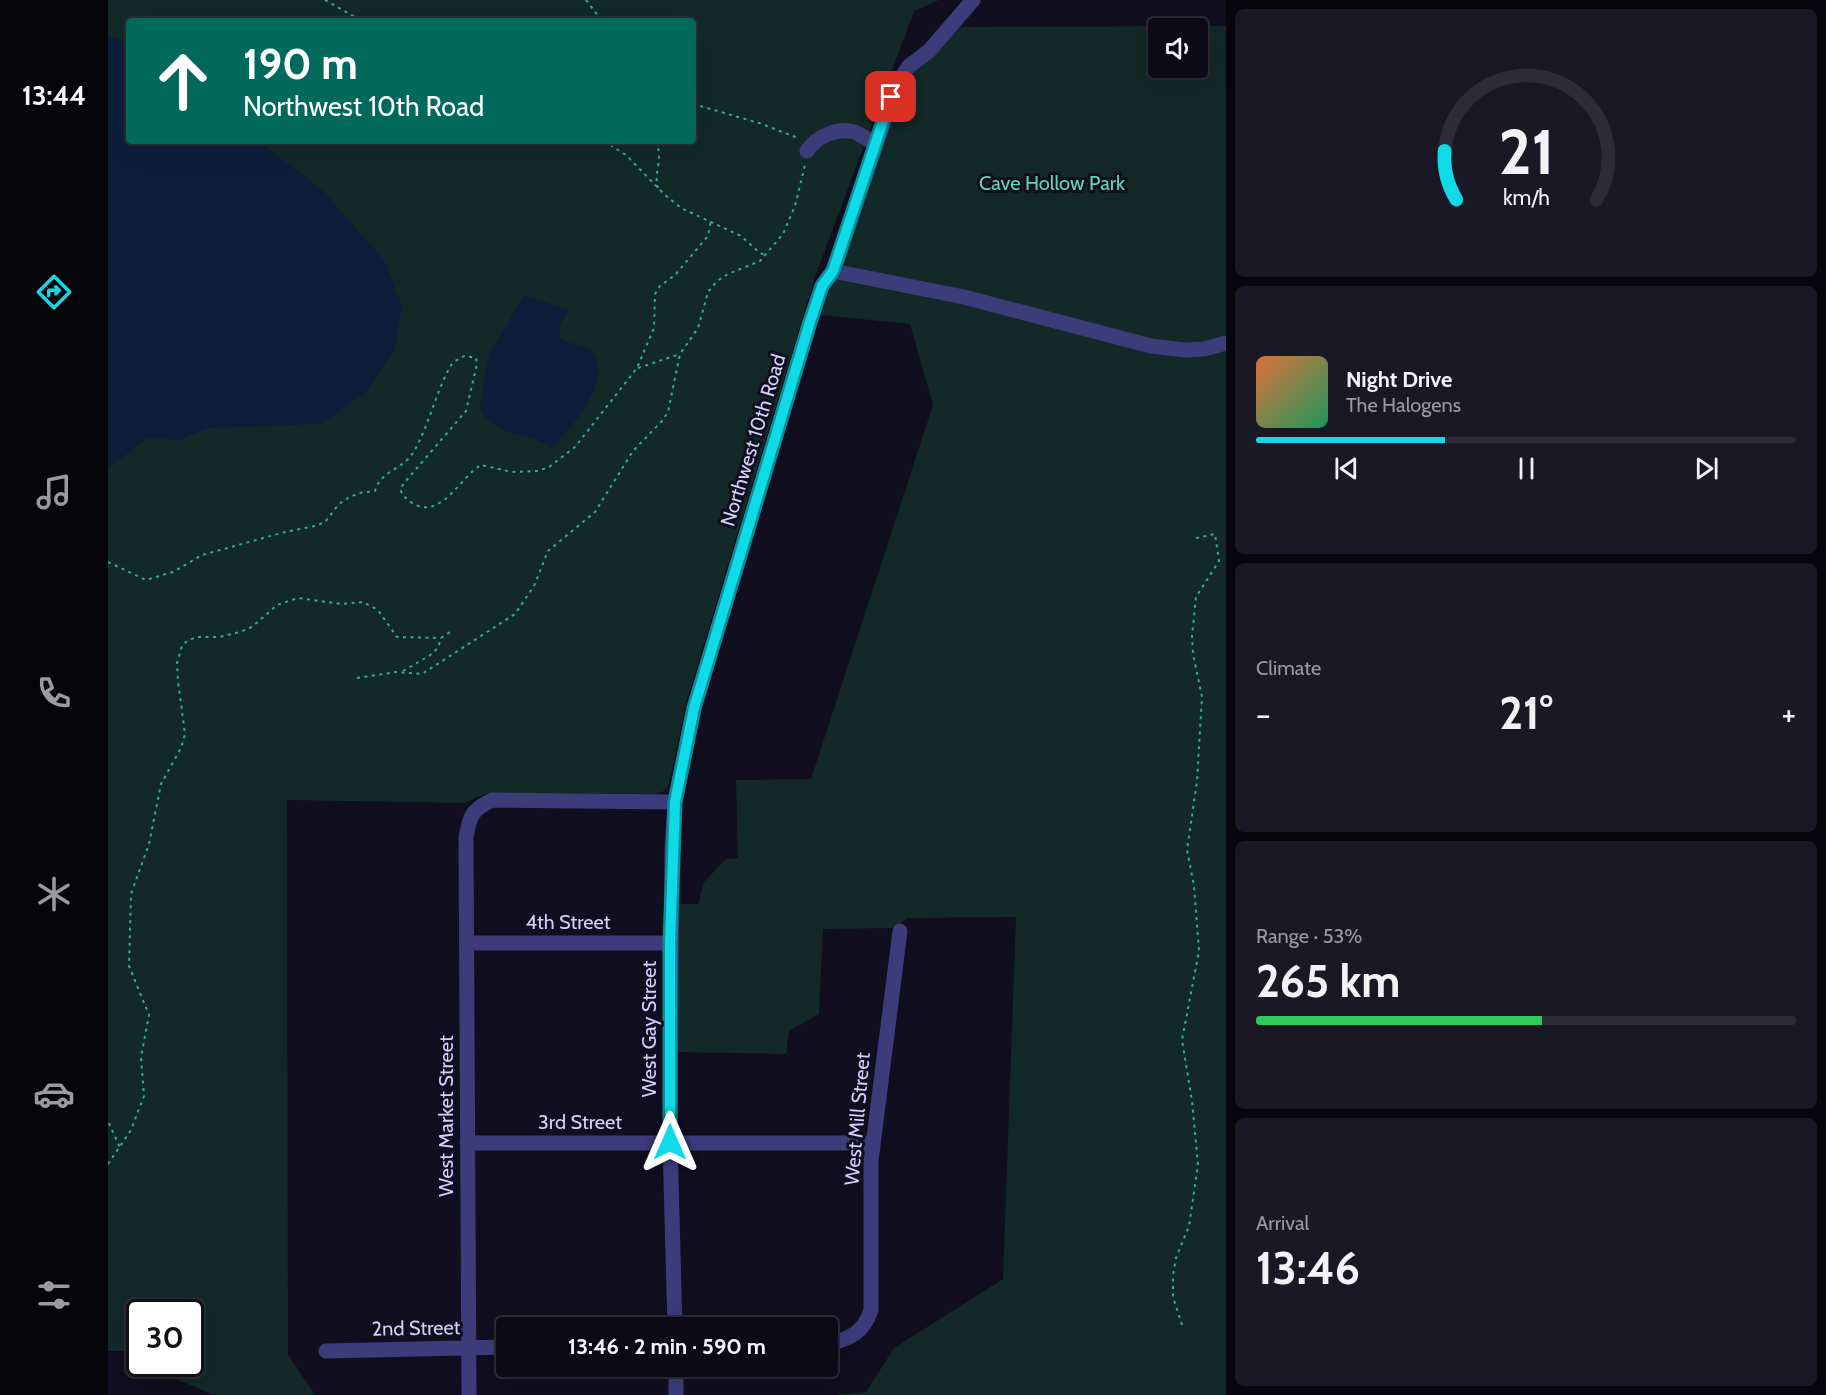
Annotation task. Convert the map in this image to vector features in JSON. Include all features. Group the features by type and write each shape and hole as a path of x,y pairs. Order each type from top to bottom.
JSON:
{"street":[{"name":"Northwest 10th Road","path":"675,802 694,708 810,322 822,286 833,271 891,97 908,67 929,51 974,0"},
{"path":"807,151 820,137 851,130 875,144"},
{"path":"833,271 964,297 1151,346 1184,350 1204,349 1226,342"},
{"name":"West Market Street","path":"469,1395 466,837 469,819 476,808 492,800 675,802"},
{"name":"West Gay Street","path":"675,802 670,943 670,1142 675,1317"},
{"name":"West Mill Street","path":"838,1342 848,1340 867,1322 871,1310 873,1143 900,931"},
{"name":"4th Street","path":"467,943 670,943"},
{"name":"3rd Street","path":"467,1143 873,1143"},
{"name":"2nd Street","path":"326,1350 496,1347"},
{"path":"676,1377 676,1395"}],"path":[{"path":"325,0 357,18"},
{"path":"586,0 600,18"},
{"path":"357,678 400,672 422,674 515,614 534,586 548,551 595,512 633,451 668,412 680,354 698,328 708,292 717,281 760,261 783,234 795,206 807,151 797,137 696,105"},
{"path":"609,144 626,155 658,189 681,208 711,220 741,236 760,254 766,255"},
{"path":"657,144 660,160 656,182 658,189"},
{"path":"108,562 146,580 173,572 202,555 325,522 339,504 359,493 375,491 380,479 404,465 424,430 450,365 464,356 476,358 477,364 470,402 466,411 400,489 407,500 416,506 425,508 442,500 454,491 472,470 481,465 512,472 537,471 549,467 575,447 587,434 637,368 654,328 655,294 660,286 675,275 708,236 711,220"},
{"path":"637,368 680,354"},
{"path":"1182,1325 1173,1297 1173,1275 1176,1258 1189,1226 1198,1165 1191,1093 1182,1040 1200,951 1194,886 1187,850 1197,781 1202,697 1193,654 1192,636 1196,597 1219,561 1215,534 1192,539"},
{"path":"108,1164 131,1130 144,1096 141,1056 149,1015 129,966 131,894 149,844 161,784 181,748 185,734 178,681 178,652 188,640 198,637 219,637 252,627 277,605 298,598 342,604 363,602 378,610 398,636 441,639"},
{"path":"400,672 429,656 438,648 441,639 453,630"},
{"path":"109,1124 120,1148"}],"green space":[{"path":"108,0 939,0 914,11 815,277 687,700 669,784 664,791 656,794 488,793 465,803 287,800 288,1355 315,1395 214,1395 172,1377 204,1377 204,1299 126,1299 126,1351 108,1351"},
{"name":"Cave Hollow Park","path":"1148,26 1148,78 1208,78 1208,26 1226,26 1226,1395 836,1395 866,1392 894,1348 1003,1279 1016,917 907,918 895,928 823,929 819,1014 789,1031 786,1054 677,1052 677,904 698,904 704,882 726,859 738,858 736,780 811,779 933,405 910,324 821,315 896,86 952,27"}],"water":[{"path":"108,38 121,38 126,42 126,144 262,144 323,190 385,262 402,306 395,350 366,392 321,424 208,428 180,440 148,438 108,468"},
{"path":"524,295 569,310 559,326 560,338 590,350 598,364 598,377 587,404 578,418 551,448 493,424 485,417 480,407 489,355"}],"route":[{"path":"670,1142 672,849 675,802 694,708 810,322 822,286 833,271 891,97"}]}
